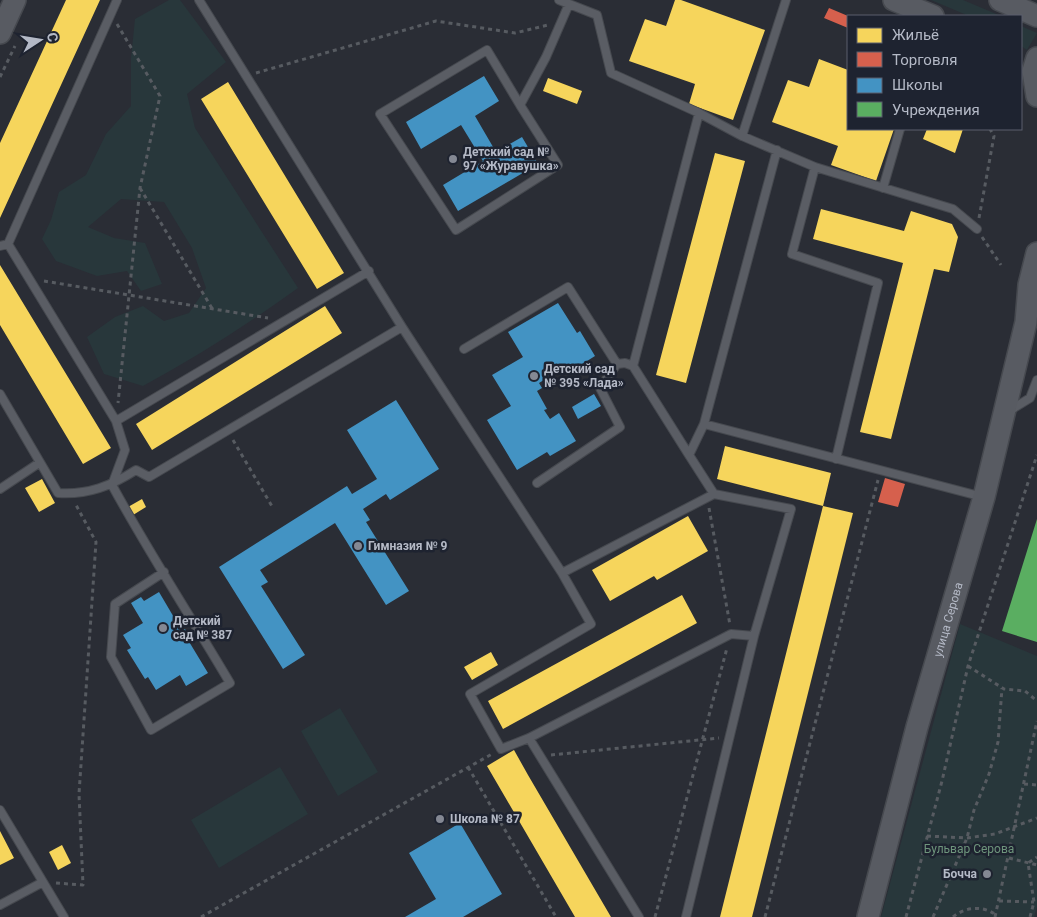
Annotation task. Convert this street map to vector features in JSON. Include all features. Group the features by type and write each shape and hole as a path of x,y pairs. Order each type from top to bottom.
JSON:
{"street":[{"path":"0,33 15,0"},
{"path":"894,0 931,15"},
{"path":"1000,0 1037,16"},
{"path":"1037,58 1033,71 1037,96"},
{"path":"1022,78 1037,101"},
{"name":"улица Серова","path":"868,917 917,727 984,497 1003,415 1031,315 1029,285 1037,254"}],"lane":[{"path":"112,485 125,450 116,421 29,279 4,245 112,15 117,0"},
{"path":"199,0 402,327 562,573 591,624 470,694 501,749 529,738 731,634 754,636"},
{"path":"559,0 597,15 611,73 742,136 815,167 953,209 976,229"},
{"path":"742,136 786,0"},
{"path":"520,105 546,57 569,4"},
{"path":"487,50 520,105 558,165 456,230 380,114 487,50"},
{"path":"633,366 698,114"},
{"path":"883,188 900,130"},
{"path":"689,455 704,424 777,150"},
{"path":"815,167 792,254 878,283 836,459"},
{"path":"116,421 369,271"},
{"path":"464,350 568,287 617,364"},
{"path":"0,394 58,493 70,494 112,485 136,470 150,477 402,327"},
{"path":"617,364 633,366 689,455 710,496"},
{"path":"537,483 620,427 600,388 617,364"},
{"path":"1003,415 1030,398 1037,380"},
{"path":"704,424 984,497"},
{"path":"0,489 39,463"},
{"path":"112,485 164,572 230,683 151,730 110,657 115,604 164,572"},
{"path":"562,573 710,496 791,510 754,636 686,917"},
{"path":"529,738 639,917"},
{"path":"0,810 64,917"},
{"path":"0,905 43,882"}],"path":[{"path":"112,15 160,96 140,188 116,421"},
{"path":"247,76 436,22 515,33 561,22"},
{"path":"991,130 994,136 976,229 1002,265"},
{"path":"140,188 213,310"},
{"path":"29,279 213,310 285,320"},
{"path":"228,431 273,508"},
{"path":"906,917 942,781 968,666 1037,455"},
{"path":"765,917 877,486"},
{"path":"43,882 82,885 79,794 96,542 70,494"},
{"path":"655,917 731,634 710,496"},
{"path":"968,666 1002,688 1025,691 1037,701"},
{"path":"933,917 967,838 974,810 989,774 998,742 1002,688"},
{"path":"954,917 963,911 977,908 987,910 995,916 1037,721"},
{"path":"540,756 730,736"},
{"path":"201,917 501,749"},
{"path":"468,768 556,917"},
{"path":"1024,784 1037,785"},
{"path":"927,836 967,838 995,834 1037,818"},
{"path":"1028,863 1037,857"},
{"path":"1009,858 1037,865"},
{"path":"1028,863 1034,902 1030,917"},
{"path":"999,902 1034,902"}],"green space":[{"path":"169,0 180,0 226,62 187,94 195,128 298,288 222,340 143,386 104,374 87,337 115,317 143,306 164,321 189,313 206,288 192,248 164,202 121,199 88,227 114,238 145,243 162,284 141,291 127,271 97,276 56,261 42,239 51,220 59,192 86,175 106,134 131,106 131,58 135,19"},
{"path":"931,0 963,0 999,15 967,15"},
{"path":"1022,26 1037,33 1027,50 1022,47"},
{"name":"Бульвар Серова","path":"960,624 1037,656 1037,906 1034,917 881,917"},
{"path":"340,708 378,772 338,796 301,731"},
{"path":"280,767 308,814 219,868 191,820"}],"building: Жильё":[{"path":"66,0 100,0 0,218 0,143"},
{"path":"675,0 681,0 765,30 733,120 689,104 695,84 629,61 645,19 666,26"},
{"path":"819,59 847,70 847,130 894,130 876,181 831,165 838,146 772,122 788,80 809,87"},
{"path":"548,78 582,91 577,104 543,91"},
{"path":"228,82 344,273 317,289 201,99"},
{"path":"927,130 963,130 955,153 923,139"},
{"path":"715,153 745,161 686,383 656,375"},
{"path":"821,209 904,231 911,211 952,224 958,237 949,272 934,269 891,439 860,432 903,263 813,239"},
{"path":"0,265 111,448 83,464 0,325"},
{"path":"325,306 342,333 152,450 136,424"},
{"path":"725,446 831,473 823,506 717,479"},
{"path":"42,479 55,503 39,512 25,488"},
{"path":"142,499 146,507 133,515 128,507"},
{"path":"823,506 853,513 752,917 720,917"},
{"path":"688,516 708,551 657,580 654,576 610,601 592,570"},
{"path":"682,595 697,623 503,729 488,701"},
{"path":"491,652 498,665 472,680 464,667"},
{"path":"514,750 611,917 575,917 487,766"},
{"path":"0,831 14,858 0,865"},
{"path":"62,845 71,863 58,870 49,852"}],"building: Торговля":[{"path":"829,8 847,16 847,28 824,18"},
{"path":"885,478 905,484 898,507 878,502"}],"building: Школы":[{"path":"484,76 499,101 475,116 496,152 522,137 538,164 458,211 443,185 483,161 461,125 421,149 406,122"},
{"path":"558,303 577,333 580,331 595,356 568,373 565,367 539,383 542,388 537,391 547,409 544,410 550,419 559,413 576,441 550,456 547,452 517,470 487,420 511,406 492,375 523,357 508,332"},
{"path":"594,394 601,406 578,419 572,407"},
{"path":"396,400 439,469 390,500 386,494 363,509 370,520 366,522 409,591 386,605 335,523 260,570 268,582 261,586 305,655 283,669 219,567 347,486 352,494 377,479 347,430"},
{"path":"159,592 182,631 185,629 190,639 188,640 208,673 186,686 180,675 156,690 148,677 145,679 127,650 131,648 123,635 143,623 131,603 141,597 144,601"},
{"path":"460,823 502,894 463,917 405,917 436,899 409,853"}],"building: Учреждения":[{"path":"1037,519 1037,642 1002,631"}],"place":[{"name":"Детский сад № 97 «Журавушка»","path":"453,159"},
{"name":"Детский сад № 395 «Лада»","path":"534,376"},
{"name":"Гимназия № 9","path":"358,546"},
{"name":"Детский сад № 387","path":"163,628"},
{"name":"Школа № 87","path":"440,819"},
{"name":"Бочча","path":"987,874"}]}
